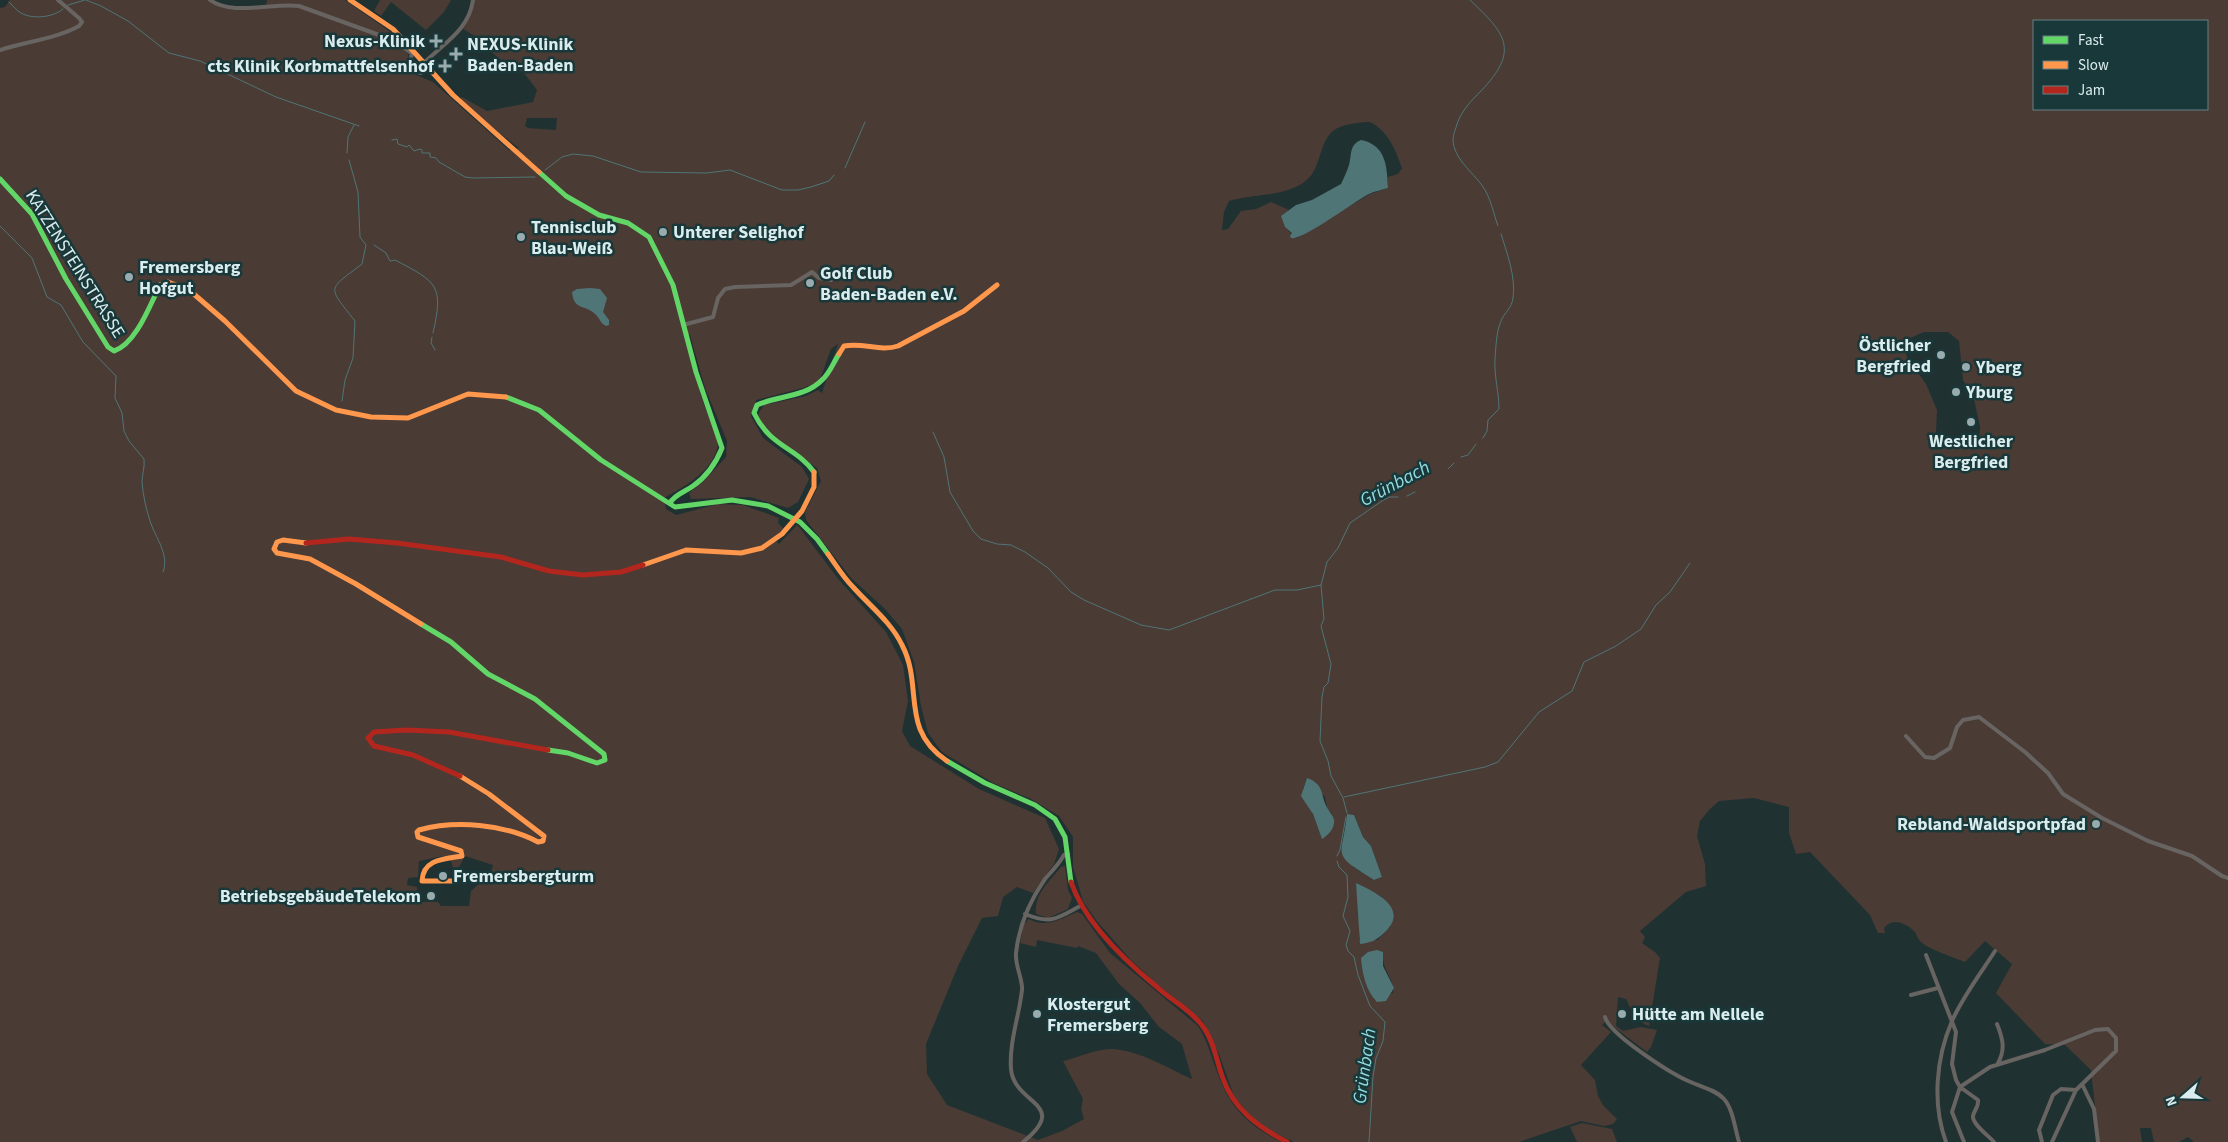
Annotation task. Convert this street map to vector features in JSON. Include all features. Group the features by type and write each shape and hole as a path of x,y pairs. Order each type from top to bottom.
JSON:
{"street":[{"path":"0,50 25,42 60,35 80,26 82,22 79,18 58,0"},
{"path":"210,0 225,8 283,4 299,6 393,40 412,51"},
{"path":"350,0 393,29 453,95 566,196 599,215 628,224 650,237 673,285 696,372 722,448 718,457 697,482 674,497 670,503 673,506 680,507 711,501 734,500 762,504 795,518 809,530 853,588 893,629 906,655 912,676 916,719 920,732 929,747 939,756 972,776 1002,792 1041,808 1060,826 1066,841 1072,883 1082,905 1128,960 1155,986 1200,1022 1210,1039 1232,1097 1244,1114 1260,1128 1287,1142"},
{"path":"424,63 462,28 468,18 473,0"},
{"path":"412,51 414,71 421,73 428,68"},
{"name":"KATZENSTEINSTRASSE","path":"0,179 32,214 78,299 111,350 117,351 126,345 150,310 160,285 168,282 176,284 188,290 225,321 284,382 336,410 371,417 408,418 468,394 499,395 518,400 539,410 601,460 670,503"},
{"path":"683,325 712,317 718,298 725,290 735,287 791,285 812,272 819,278 831,280"},
{"path":"453,881 422,881 426,865 438,859 462,856 461,851 418,837 417,832 422,828 448,825 504,829 522,834 538,842 543,841 544,836 489,794 452,771 413,755 374,746 368,738 370,735 374,732 406,730 449,732 568,753 597,762 602,762 606,758 604,754 535,698 488,674 451,642 389,606 333,570 310,559 277,553 274,549 277,542 283,540 304,543 349,539 397,543 502,557 561,573 601,575 621,572 686,550 741,553 762,548 776,540 795,518 814,487 815,474 808,464 772,439 760,426 754,413 757,405 766,400 807,391 822,382 835,357 844,346 862,343 889,349 907,343 957,316 998,285"},
{"path":"1906,736 1925,757 1934,758 1950,748 1957,727 1962,720 1979,717 2026,752 2048,773 2063,794 2123,829 2148,841 2192,856 2228,878"},
{"path":"1023,1142 1042,1123 1042,1116 1038,1107 1016,1085 1011,1073 1011,1051 1022,987 1017,970 1016,953 1020,927 1033,897 1064,855 1068,854"},
{"path":"1025,914 1048,921 1082,905"},
{"path":"1946,1142 1941,1127 1938,1088 1941,1051 1952,1019 1994,951"},
{"path":"1926,955 1956,1032 1952,1064 1956,1080 1960,1087 1978,1100 1979,1105 1973,1116 1974,1121 1994,1142"},
{"path":"1911,995 1938,988"},
{"path":"1605,1017 1606,1022 1638,1050 1680,1077 1719,1094 1726,1101 1739,1142"},
{"path":"1997,1024 2003,1044 2003,1055 1997,1065"},
{"path":"1964,1142 1952,1112 1960,1087 1990,1067 2045,1050 2095,1030 2108,1030 2116,1038 2116,1051 2076,1090 2052,1142"},
{"path":"2082,1084 2094,1109 2098,1142"},
{"path":"2042,1142 2040,1130 2052,1095 2061,1089 2076,1090"}],"shaded area":[{"path":"10,0 211,0 217,4 238,8 266,5 267,0 345,0 402,40 400,47 408,54 410,68 414,74 433,82 509,150 519,148 459,101 462,97 487,111 533,102 537,90 524,73 498,58 479,39 462,28 473,0 2228,0 2228,1142 2194,1142 2188,1137 2179,1142 2154,1142 2151,1128 2140,1128 2142,1142 2099,1142 2091,1070 2065,1045 2045,1044 1996,993 2012,964 1985,941 1965,962 1925,945 1920,941 1915,932 1900,922 1888,925 1884,928 1885,933 1878,933 1870,915 1810,852 1796,854 1789,833 1789,807 1754,798 1719,801 1710,809 1700,821 1697,836 1705,864 1706,886 1686,892 1640,931 1645,937 1642,943 1660,958 1649,1026 1637,1018 1626,999 1618,997 1616,1026 1623,1031 1641,1027 1657,1030 1651,1047 1647,1052 1606,1021 1602,1025 1611,1032 1581,1065 1595,1080 1598,1096 1603,1105 1617,1119 1613,1124 1604,1126 1581,1121 1519,1142 1294,1142 1263,1127 1234,1096 1219,1054 1203,1021 1157,984 1130,959 1096,920 1083,901 1073,867 1073,837 1059,816 1031,799 993,783 942,752 928,733 921,706 914,662 902,629 885,609 851,578 806,520 805,512 821,481 817,468 771,435 761,423 758,414 764,405 806,396 818,390 822,393 838,344 831,349 819,382 756,400 751,416 763,438 802,467 809,479 798,502 788,508 750,497 691,499 689,493 704,481 726,457 727,441 705,388 690,335 684,334 701,396 718,442 712,460 699,476 664,498 666,509 676,515 718,504 743,505 779,518 778,523 783,528 775,539 779,544 797,525 839,580 886,632 903,665 908,701 902,731 910,746 979,789 1045,818 1059,849 1054,864 1033,893 1017,887 1003,897 998,916 982,918 958,966 926,1044 927,1074 947,1105 1038,1140 1062,1131 1084,1119 1081,1109 1083,1099 1063,1061 1101,1050 1123,1050 1144,1056 1192,1079 1182,1044 1159,1027 1140,1003 1119,984 1096,953 1078,946 1077,948 1037,940 1036,947 1020,943 1024,922 1026,923 1028,919 1047,923 1077,912 1082,914 1110,953 1198,1026 1221,1082 1233,1104 1248,1121 1281,1142 0,1142 0,8 5,7","holes":["527,118 557,118 556,130 528,128 525,126","1370,122 1387,136 1402,168 1398,174 1388,177 1388,188 1370,194 1296,238 1285,227 1284,214 1289,210 1271,202 1256,209 1241,211 1228,229 1222,230 1224,212 1229,201 1286,191 1303,183 1314,172 1325,142 1333,131 1346,125","1924,332 1948,332 1959,341 1963,380 1974,399 1980,427 1979,439 1974,444 1947,444 1936,433 1937,410 1926,384 1907,357 1905,349 1908,339","1307,778 1325,797 1327,808 1332,814 1334,823 1332,829 1322,838 1303,789","1347,814 1354,815 1363,837 1371,846 1382,877 1374,880 1353,867 1342,840","443,856 451,861 453,868 459,867 465,856 493,865 491,873 471,891 469,906 441,906 438,902 417,902 417,887 407,885 408,878 418,877 419,861","1356,883 1382,897 1390,927 1377,940 1359,940 1360,914","1383,953 1384,964 1392,983 1393,993 1374,999 1362,969"]},
{"path":"380,0 451,0 444,12 426,30 391,2 381,16 374,11"},
{"path":"1065,866 1068,890 1072,898 1068,909 1048,918 1036,914 1037,900 1043,889 1061,867"},
{"path":"1582,1123 1612,1129 1617,1142 1577,1142 1570,1127"}],"water":[{"path":"1361,140 1376,147 1384,158 1388,188 1369,194 1317,227 1291,238 1292,233 1285,227 1281,216 1296,205 1312,200 1341,184 1349,165 1354,144"},
{"path":"577,289 600,289 607,298 603,312 609,320 609,325 604,325 591,311 575,302 572,292"},
{"path":"1307,778 1320,788 1326,805 1334,819 1332,830 1322,839 1313,814 1301,796"},
{"path":"1347,814 1354,815 1363,837 1371,846 1382,877 1374,880 1351,865 1342,854"},
{"path":"1356,883 1380,896 1392,908 1394,915 1392,923 1382,935 1374,941 1360,944"},
{"path":"1377,950 1383,952 1383,966 1394,988 1386,1001 1377,1002 1370,993 1365,981 1361,958 1368,952"}],"waterway":[{"path":"68,5 85,0"},
{"path":"86,0 128,21 169,53 200,61 276,97 359,126"},
{"name":"Grünbach","path":"1470,0 1500,33 1504,43 1504,53 1501,64 1493,77 1461,114 1453,139 1457,154 1487,194 1498,226"},
{"path":"9,2 20,12 37,17 49,16 63,9"},
{"path":"845,168 865,122"},
{"path":"347,153 348,137 354,125"},
{"path":"392,140 397,139 398,144 407,147 409,145 414,151 420,149 422,153 430,153 430,157 436,158 439,162 465,177 535,177"},
{"path":"545,170 562,157 573,154 593,156 641,172 707,173 730,170 782,190 798,190 811,187 829,181 834,175"},
{"path":"342,401 345,380 353,358 355,321 339,301 335,289 342,279 362,264 366,245 360,237 358,192 349,160"},
{"path":"0,226 32,258 47,297 61,305 83,342 116,376 115,398 122,413 124,431 129,441 144,459 142,482 144,497 150,521 165,559 163,572"},
{"name":"Grünbach","path":"1483,438 1487,431 1488,420 1499,409 1495,366 1496,340 1501,321 1511,305 1514,290 1512,274 1501,234"},
{"path":"374,245 386,253 390,261 395,260 420,274 434,287 438,304 433,333"},
{"path":"432,337 431,343 435,350"},
{"path":"933,432 944,457 950,492 973,531 981,539 997,544 1011,545 1025,552 1048,568 1071,592 1084,600 1141,625 1169,630 1275,590 1297,590 1321,585"},
{"name":"Grünbach","path":"1461,457 1468,455 1476,444"},
{"name":"Grünbach","path":"1448,469 1454,463"},
{"name":"Grünbach","path":"1407,496 1415,492"},
{"name":"Grünbach","path":"1347,813 1343,798 1331,776 1328,761 1320,741 1322,697 1324,687 1328,683 1331,664 1321,626 1324,619 1321,585 1327,562 1338,548 1350,523 1389,497 1398,497"},
{"path":"1344,797 1485,767 1498,762 1539,712 1572,691 1584,662 1616,646 1641,629 1656,605 1670,592 1690,563"},
{"name":"Grünbach","path":"1337,856 1340,850 1346,817"},
{"name":"Grünbach","path":"1337,861 1339,867 1347,875 1348,897 1343,916 1350,931 1346,945 1348,951 1354,957 1358,975 1370,1006 1385,1022 1383,1041 1376,1058 1373,1077 1369,1142"}],"traffic: fast":[{"path":"539,172 566,196 599,215 628,223 649,237 673,285 696,372 722,448 714,464 706,474 693,486 677,495 670,503"},
{"path":"0,179 32,214 66,279 108,347 114,351 129,341 136,332 160,285"},
{"path":"814,472 799,457 775,440 760,424 754,413 757,405 800,393 815,386 827,374 839,354"},
{"path":"506,397 539,410 601,460 675,507 732,500 768,506 800,522 817,539 828,554"},
{"path":"421,624 451,642 488,674 535,699 604,754 605,760 597,763 568,753 548,750"},
{"path":"947,761 985,783 1035,805 1055,819 1065,837 1071,882"}],"traffic: slow":[{"path":"350,0 393,29 453,95 539,172"},
{"path":"160,285 168,282 188,289 225,321 296,391 336,410 371,417 408,418 468,394 506,397"},
{"path":"839,354 844,346 851,345 885,348 898,346 964,311 997,285"},
{"path":"643,565 686,550 741,553 762,548 782,534 802,511 814,487 814,472"},
{"path":"306,543 283,540 277,542 274,549 277,553 310,559 356,584 421,624"},
{"path":"828,554 846,579 886,622 902,645 912,676 917,721 932,749 947,761"},
{"path":"453,881 422,881 423,874 430,864 442,859 462,856 461,851 418,837 417,832 419,830 448,825 464,825 510,831 538,842 543,841 544,836 489,794 460,776"}],"traffic: jam":[{"path":"306,543 349,539 397,543 501,557 549,571 583,575 621,572 643,565"},
{"path":"460,776 413,755 374,746 368,738 374,732 406,730 449,732 548,750"},
{"path":"1071,882 1086,912 1107,940 1162,992 1201,1024 1211,1042 1227,1088 1240,1107 1266,1130 1287,1142"}],"place":[{"name":"Nexus-Klinik","path":"436,41"},
{"name":"NEXUS-Klinik Baden-Baden","path":"456,54"},
{"name":"cts Klinik Korbmattfelsenhof","path":"445,66"},
{"name":"Unterer Selighof","path":"663,232"},
{"name":"Tennisclub Blau-Weiß","path":"521,237"},
{"name":"Fremersberg Hofgut","path":"129,277"},
{"name":"Golf Club Baden-Baden e.V.","path":"810,283"},
{"name":"Östlicher Bergfried","path":"1941,355"},
{"name":"Yberg","path":"1966,367"},
{"name":"Yburg","path":"1956,392"},
{"name":"Westlicher Bergfried","path":"1971,422"},
{"name":"Rebland-Waldsportpfad","path":"2096,824"},
{"name":"Fremersbergturm","path":"443,876"},
{"name":"BetriebsgebäudeTelekom","path":"431,896"},
{"name":"Klostergut Fremersberg","path":"1037,1014"},
{"name":"Hütte am Nellele","path":"1622,1014"}]}
